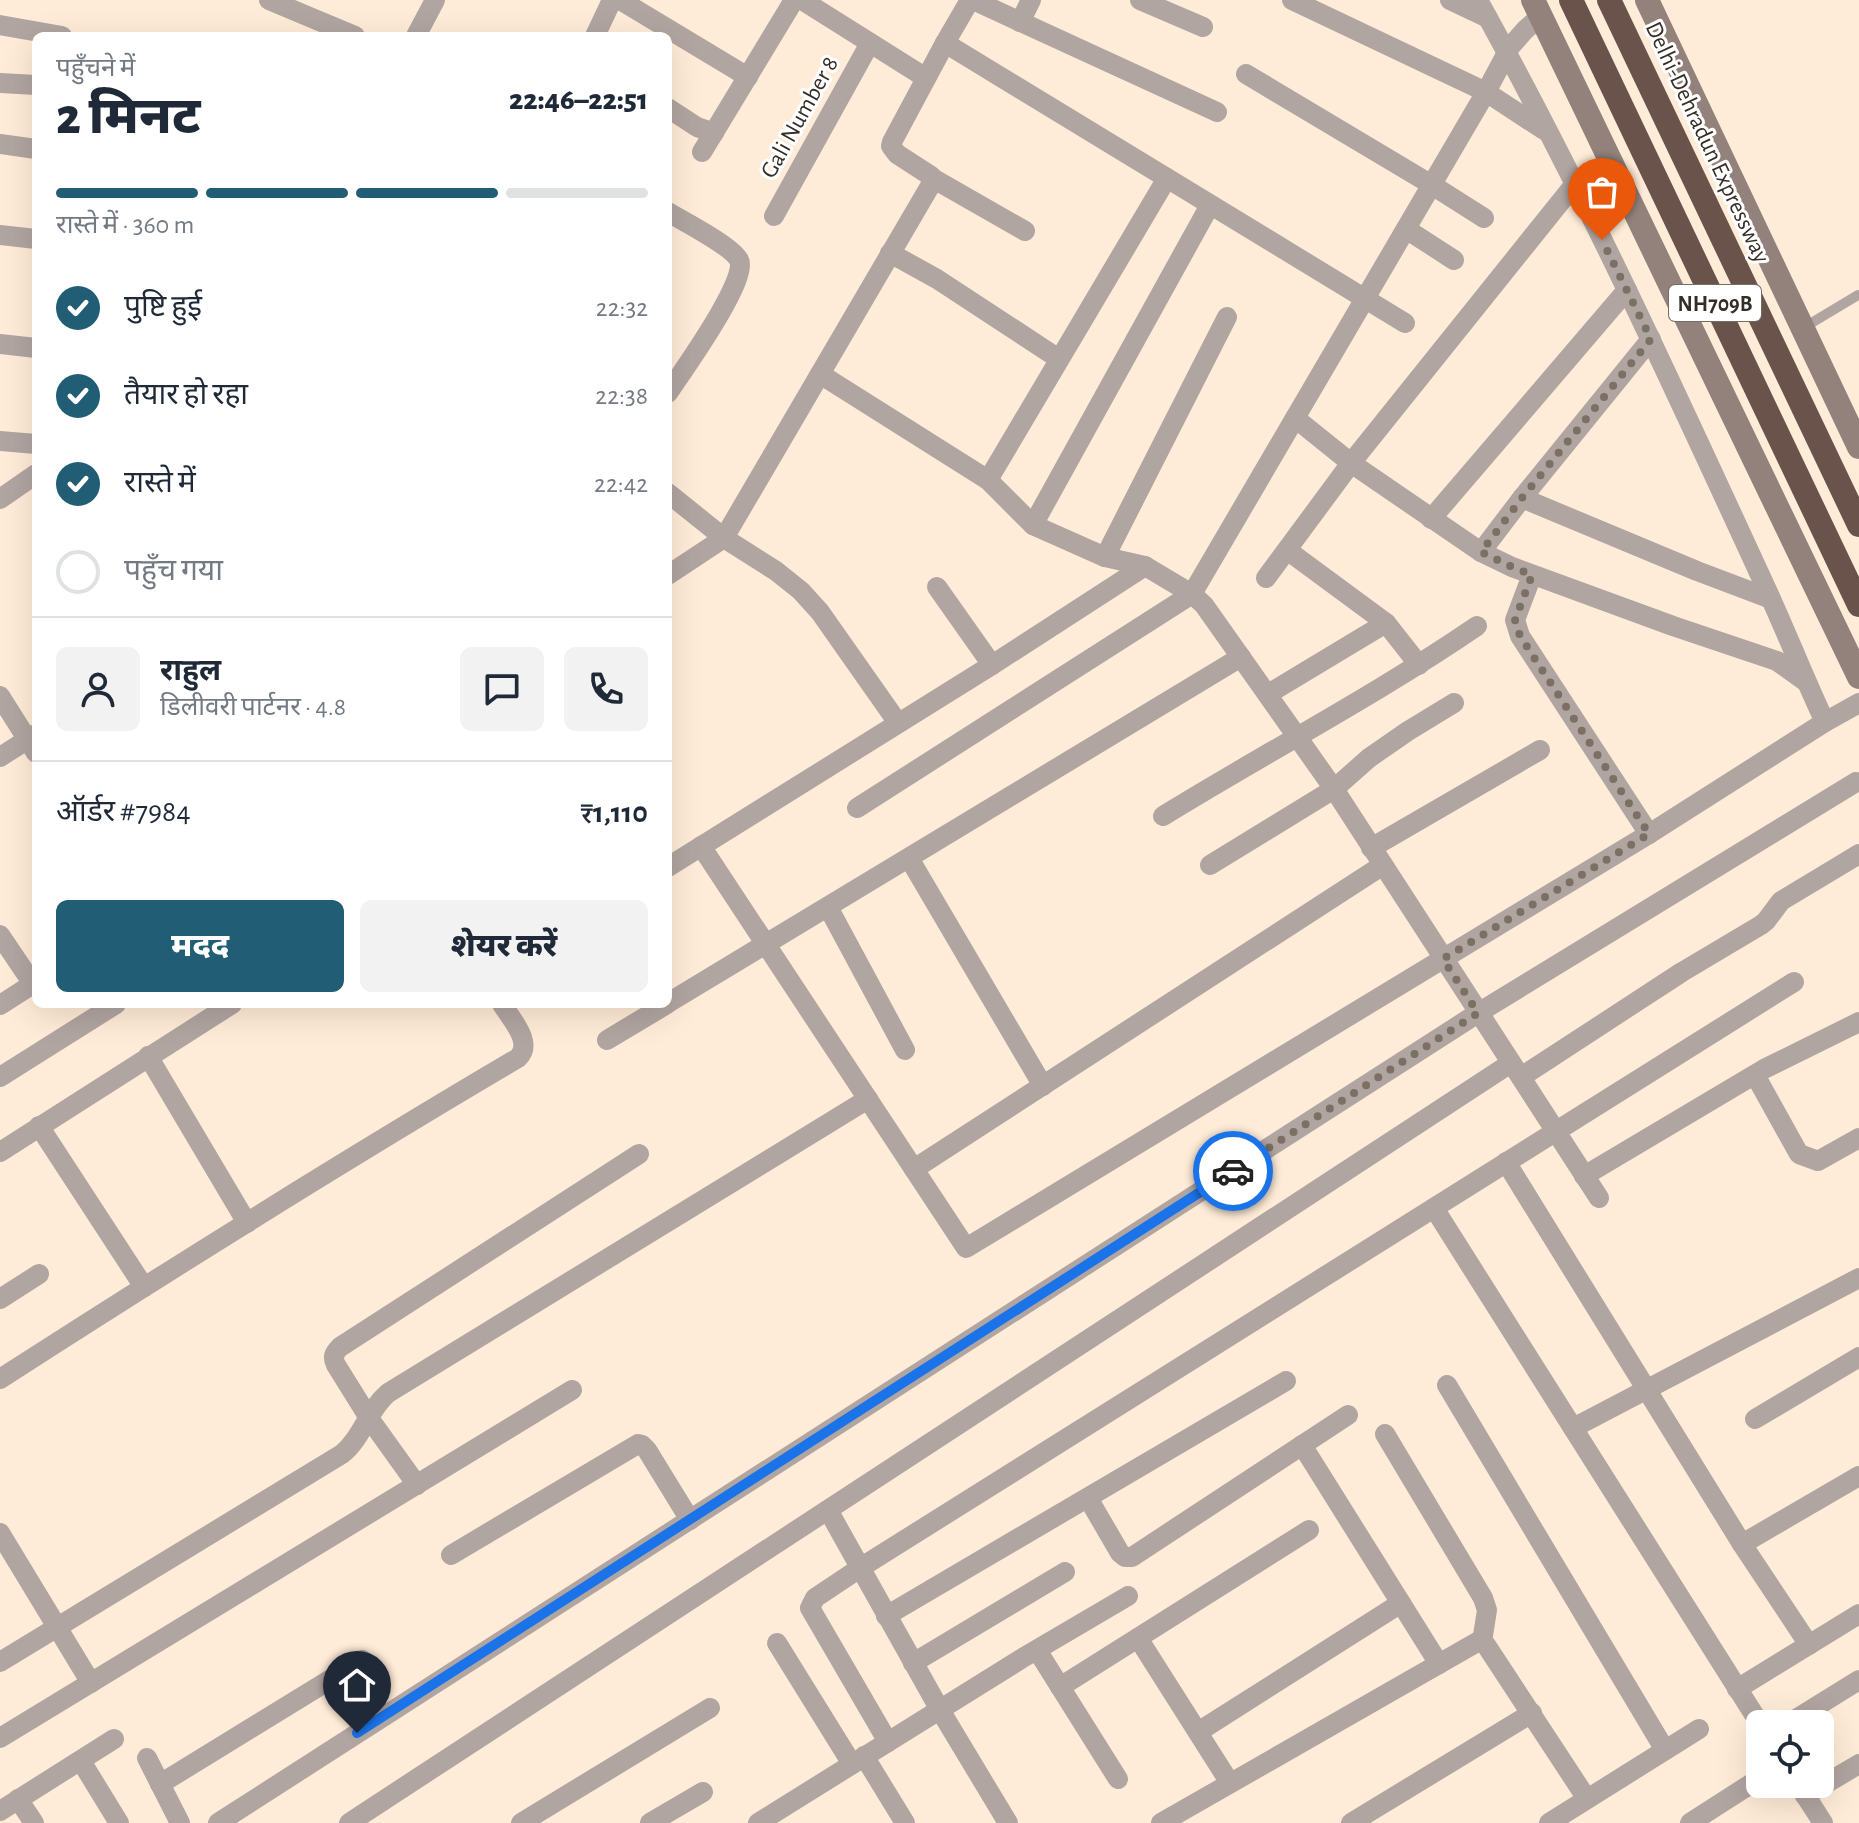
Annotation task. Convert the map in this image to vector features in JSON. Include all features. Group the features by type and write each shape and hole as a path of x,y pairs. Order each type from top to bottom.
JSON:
{"highway":[{"name":"NH709B","path":"1571,0 1859,605"},
{"name":"Delhi-Dehradun Expressway","path":"1609,0 1859,525"}],"street":[{"path":"269,0 345,32"},
{"path":"418,32 435,0"},
{"path":"597,32 612,0"},
{"path":"620,0 748,77"},
{"path":"702,152 794,0"},
{"path":"802,0 926,78"},
{"path":"1025,231 934,179 897,154 891,146 945,43 972,0 1217,112"},
{"path":"1020,22 1031,0"},
{"path":"1140,0 1203,27"},
{"path":"1292,0 1486,92 1548,133"},
{"path":"1450,0 1483,9 1509,50 1651,339 1771,599 1805,681 1828,720"},
{"path":"1647,0 1859,447"},
{"path":"857,808 1192,594 1509,50 1533,15 1859,677"},
{"path":"0,25 39,32"},
{"name":"Gali Number 8","path":"774,216 870,43"},
{"path":"945,43 1405,323"},
{"path":"1246,74 1484,218"},
{"path":"0,83 32,85"},
{"path":"672,111 697,127 714,133"},
{"path":"0,144 32,148"},
{"path":"988,480 1167,178"},
{"path":"672,572 724,538 934,179"},
{"path":"1266,578 1351,463 1574,185"},
{"path":"1033,525 1210,205"},
{"path":"672,214 732,251 741,264 740,274 726,302 672,387"},
{"path":"1406,229 1454,260"},
{"path":"0,235 32,239"},
{"path":"890,253 937,279 1059,359"},
{"path":"1431,519 1627,290"},
{"path":"1105,557 1227,317"},
{"path":"1481,552 1651,339"},
{"path":"0,344 32,348"},
{"path":"820,374 988,480 1033,525 1105,557 1145,566 1192,594 1215,618 1334,789 1599,1198"},
{"path":"1295,418 1351,463 1481,552 1532,575 1777,661 1805,681"},
{"path":"0,441 32,444"},
{"path":"0,499 32,484"},
{"path":"672,496 724,538 801,591 820,612 898,723"},
{"path":"1522,498 1771,599"},
{"path":"1287,550 1386,623 1419,665"},
{"path":"672,862 992,665 1145,566"},
{"path":"1532,575 1515,620 1520,636 1649,834"},
{"path":"937,587 992,665"},
{"path":"1268,694 1386,623"},
{"path":"1163,816 1419,665 1477,626"},
{"path":"672,1001 1241,657"},
{"path":"0,696 32,741"},
{"path":"1210,865 1334,789 1369,758 1454,703"},
{"path":"701,846 966,1248 1649,834 1856,704"},
{"path":"0,757 32,742"},
{"path":"914,1169 1043,1086 1377,856 1540,750"},
{"path":"227,1820 1478,1013 1856,782"},
{"path":"349,1823 828,1510 1516,1070 1761,925 1781,901 1859,854"},
{"path":"909,858 1043,1086"},
{"path":"828,907 905,1050"},
{"path":"0,935 32,980"},
{"path":"888,1742 810,1608 815,1598 1794,982"},
{"path":"0,1005 32,984"},
{"path":"0,1077 110,1008"},
{"path":"0,1152 226,1008"},
{"path":"0,1379 407,1123 518,1058 524,1052 525,1044 504,1008"},
{"path":"607,1040 660,1008"},
{"path":"1584,1176 1755,1075 1859,1022"},
{"path":"148,1056 247,1223"},
{"path":"1755,1075 1799,1154 1818,1161 1859,1138"},
{"path":"0,1662 342,1454 355,1442 388,1393 868,1099"},
{"path":"39,1126 144,1287"},
{"path":"417,1485 369,1418 333,1359 334,1353 639,1154"},
{"path":"1506,1162 1742,1544 1809,1645"},
{"path":"1434,1208 1751,1710"},
{"path":"0,1299 39,1274"},
{"path":"1573,1428 1859,1278"},
{"path":"1755,1419 1859,1357"},
{"path":"886,1616 1286,1381"},
{"path":"1447,1385 1665,1750"},
{"path":"0,1738 572,1390"},
{"path":"1088,1498 1120,1553 1132,1557 1348,1415"},
{"path":"1385,1434 1483,1598 1487,1610 1482,1642 1587,1799"},
{"path":"451,1555 638,1444 647,1450 690,1520"},
{"path":"1302,1445 1439,1664"},
{"path":"1742,1544 1859,1476"},
{"path":"828,1510 940,1710 1008,1823"},
{"path":"1060,1687 1309,1530"},
{"path":"0,1533 9,1567 57,1627 91,1683"},
{"path":"913,1663 1065,1572"},
{"path":"758,1823 1128,1596"},
{"path":"1198,1732 1401,1603"},
{"path":"1737,1689 1859,1614"},
{"path":"1138,1638 1230,1783"},
{"path":"1161,1823 1474,1643 1482,1642"},
{"path":"777,1643 905,1823"},
{"path":"1037,1650 1118,1779"},
{"path":"160,1784 362,1660"},
{"path":"1811,1710 1859,1680"},
{"path":"521,1823 710,1708"},
{"path":"1351,1823 1532,1713"},
{"path":"1549,1823 1699,1729"},
{"path":"0,1811 114,1739"},
{"path":"147,1758 180,1823"},
{"path":"81,1761 119,1823"},
{"path":"1834,1775 1859,1764"},
{"path":"1690,1823 1746,1787"},
{"path":"650,1823 703,1792"},
{"path":"1806,1798 1820,1822"},
{"path":"18,1799 34,1823"}],"lane":[{"path":"1803,328 1858,295"}],"way so far":[{"path":"1233,1171 1478,1013 1443,959 1649,834 1520,636 1515,620 1532,575 1481,552 1651,339 1602,240"}],"route":[{"path":"357,1733 1233,1171"}]}
